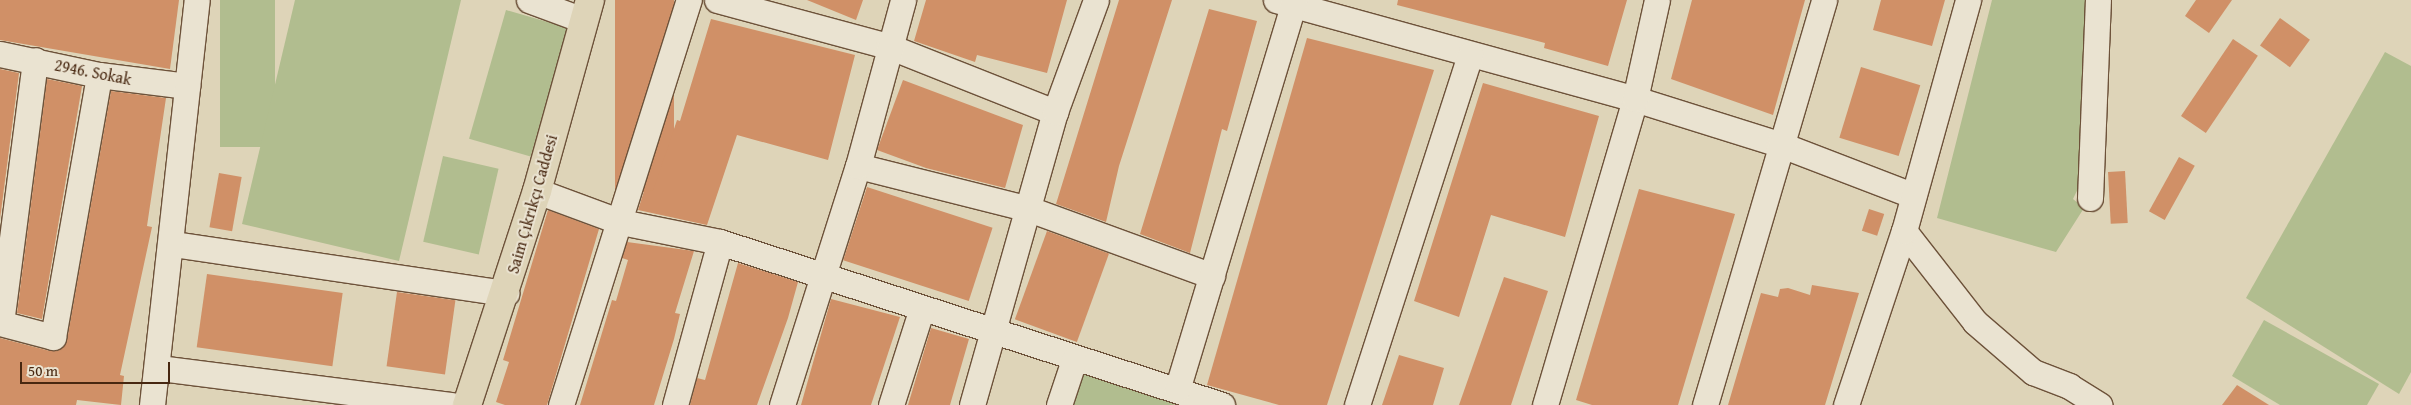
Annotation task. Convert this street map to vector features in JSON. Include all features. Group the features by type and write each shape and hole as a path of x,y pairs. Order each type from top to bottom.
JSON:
{"main road":[{"name":"Saim Çıkrıkçı Caddesi","path":"467,405 506,293 537,191 587,10"}],"street":[{"path":"152,405 159,368 173,244 187,86 197,0"},
{"path":"529,0 587,10"},
{"path":"562,405 621,222 689,0"},
{"path":"717,0 888,46 1055,112"},
{"path":"782,405 858,166 888,46 903,0"},
{"path":"972,405 1055,112 1096,0"},
{"path":"1545,405 1635,99 1657,0"},
{"path":"1705,405 1779,144 1824,0"},
{"path":"1846,405 1904,231 1912,195 1968,0"},
{"path":"2090,198 2098,0"},
{"path":"1177,390 1212,276 1288,2 1470,55 1635,99 1779,144 1912,195"},
{"name":"2946. Sokak","path":"0,54 99,75 187,86"},
{"path":"1357,405 1470,55"},
{"path":"35,60 1,323 53,337 99,75"},
{"path":"858,166 1029,209 1212,276"},
{"path":"537,191 621,222 720,242 921,311 994,330 1074,360 1222,405"},
{"path":"1904,231 1975,322 2033,372 2100,405"},
{"path":"674,405 720,242"},
{"path":"173,244 506,293"},
{"path":"891,405 921,311"},
{"path":"1059,405 1074,360"},
{"path":"159,368 452,405"}],"green space":[{"path":"220,0 275,0 275,147 220,147"},
{"path":"295,0 461,0 399,261 242,224"},
{"path":"1992,0 2085,0 2083,178 2073,199 2084,208 2056,252 1937,218"},
{"path":"506,10 568,28 531,156 469,139"},
{"path":"2385,52 2411,66 2411,372 2399,394 2246,298"},
{"path":"443,156 499,169 479,255 423,242"},
{"path":"2264,320 2379,384 2367,405 2280,405 2232,376"},
{"path":"1083,373 1181,405 1073,405"}],"building":[{"path":"0,0 179,0 170,69 0,40"},
{"path":"615,0 674,0 674,192 615,192"},
{"path":"807,0 863,0 856,20"},
{"path":"926,0 1067,0 1047,73 977,55 975,62 914,41"},
{"path":"1119,0 1172,0 1119,166 1106,222 1056,204"},
{"path":"1398,0 1627,0 1608,66 1544,48 1545,43 1397,5"},
{"path":"1692,0 1805,0 1773,115 1671,79"},
{"path":"1881,0 1945,0 1932,46 1873,30"},
{"path":"2196,0 2232,0 2209,33 2185,16"},
{"path":"1209,9 1257,21 1227,131 1222,129 1190,253 1140,234"},
{"path":"2280,18 2310,40 2290,67 2260,46"},
{"path":"711,19 855,55 828,160 737,135 707,225 638,210 645,188 653,191 677,120 680,121"},
{"path":"1307,38 1434,70 1327,405 1279,405 1207,385"},
{"path":"2233,39 2258,56 2206,133 2181,116"},
{"path":"1861,67 1920,85 1899,156 1839,138"},
{"path":"0,69 19,73 0,219"},
{"path":"47,79 82,86 42,319 17,313"},
{"path":"903,80 1023,125 1005,188 926,168 877,150"},
{"path":"1483,83 1599,116 1565,237 1491,215 1459,317 1414,301"},
{"path":"111,91 166,98 147,226 152,227 120,375 124,376 121,405 77,400 76,405 0,405 0,338 50,351 58,351 67,340"},
{"path":"2179,157 2195,166 2165,220 2149,211"},
{"path":"2125,171 2128,223 2111,224 2108,172"},
{"path":"219,173 242,177 232,231 209,227"},
{"path":"867,187 993,228 969,301 843,260"},
{"path":"1639,189 1735,214 1678,405 1592,405 1576,400"},
{"path":"1869,209 1884,214 1877,236 1862,231"},
{"path":"548,210 599,229 547,405 505,405 496,402 509,362 503,360"},
{"path":"1047,231 1109,254 1077,342 1015,319"},
{"path":"627,242 694,251 675,313 680,314 674,339 654,405 580,405 612,300 616,301 628,260 622,258"},
{"path":"738,263 798,282 788,318 757,405 690,405 697,378 705,380"},
{"path":"207,274 343,293 332,366 197,347"},
{"path":"1504,277 1548,291 1511,405 1459,405"},
{"path":"1812,285 1859,293 1825,405 1728,405 1761,293 1778,297 1780,289 1788,288 1810,295"},
{"path":"397,292 455,300 445,374 387,366"},
{"path":"831,299 900,317 871,405 801,405"},
{"path":"931,328 969,339 950,405 908,405"},
{"path":"1399,355 1444,368 1433,405 1382,405"},
{"path":"2237,385 2269,405 2222,405"}]}
